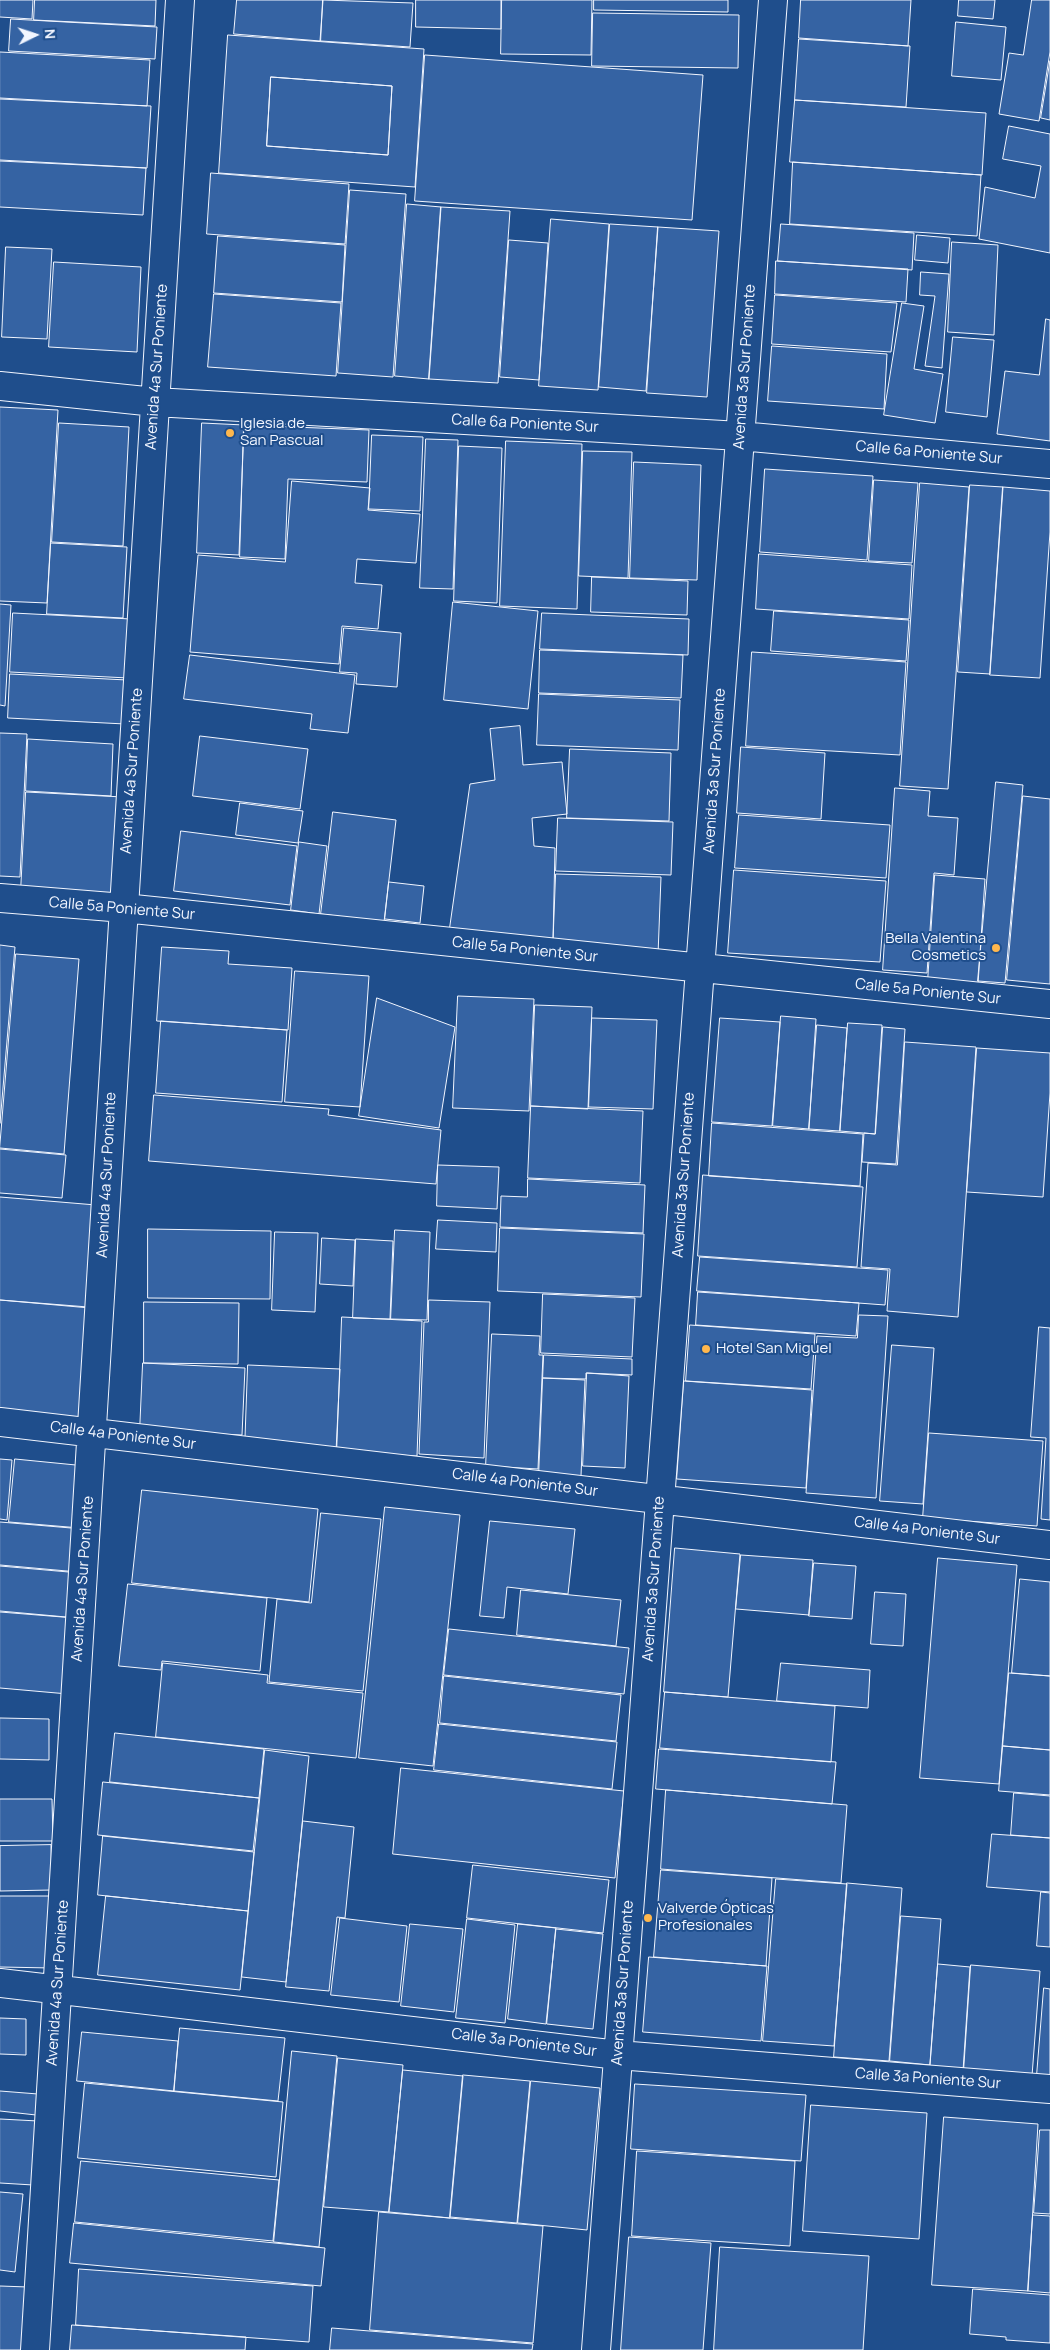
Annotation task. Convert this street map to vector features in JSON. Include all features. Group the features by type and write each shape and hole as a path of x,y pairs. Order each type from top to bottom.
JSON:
{"street":[{"name":"Avenida 4a Sur Poniente","path":"35,2350 180,0"},
{"name":"Avenida 3a Sur Poniente","path":"596,2350 773,0"},
{"name":"Calle 6a Poniente Sur","path":"0,386 155,402 740,436 1050,464"},
{"name":"Calle 5a Poniente Sur","path":"0,898 124,908 1050,1004"},
{"name":"Calle 4a Poniente Sur","path":"0,1422 660,1498 1050,1546"},
{"name":"Calle 3a Poniente Sur","path":"0,1983 58,1988 618,2055 1050,2088"}],"building":[{"path":"0,0 33,0 32,19 0,17"},
{"path":"35,0 156,0 155,26 34,20"},
{"path":"237,0 323,0 320,41 234,34"},
{"path":"323,0 413,3 410,47 321,41"},
{"path":"416,0 501,0 501,29 416,27"},
{"path":"502,0 592,0 591,55 501,54"},
{"path":"594,0 728,0 728,12 594,10"},
{"path":"801,0 911,0 908,46 799,38"},
{"path":"959,0 995,0 993,19 958,16"},
{"path":"1032,0 1050,0 1050,52 1039,121 999,114 1009,53 1023,55"},
{"path":"593,13 739,15 738,68 592,66"},
{"path":"11,19 157,27 155,59 9,51"},
{"path":"956,22 1006,27 1001,80 952,76"},
{"path":"228,35 424,49 415,187 219,173","holes":["271,77 392,86 388,155 267,146"]},
{"path":"799,39 910,46 906,107 795,100"},
{"path":"0,52 150,60 147,106 0,98"},
{"path":"425,55 703,75 692,220 415,201"},
{"path":"1050,61 1050,120 1041,118"},
{"path":"271,77 392,86 388,155 267,146"},
{"path":"0,99 151,106 147,168 0,160"},
{"path":"795,100 986,113 982,175 790,162"},
{"path":"1009,126 1050,134 1050,253 979,239 985,187 1035,198 1041,166 1003,159"},
{"path":"0,161 146,168 143,215 0,207"},
{"path":"793,162 981,175 977,236 790,224"},
{"path":"211,173 349,184 345,244 207,234"},
{"path":"350,190 406,194 393,377 338,373"},
{"path":"407,204 441,207 429,379 395,376"},
{"path":"441,207 510,211 498,383 429,379"},
{"path":"551,219 609,224 598,390 539,386"},
{"path":"610,224 658,227 646,391 599,387"},
{"path":"781,224 914,233 912,270 778,261"},
{"path":"658,227 719,231 707,397 647,393"},
{"path":"917,235 950,238 948,263 915,260"},
{"path":"218,236 345,245 342,302 214,293"},
{"path":"509,240 548,243 539,380 500,377"},
{"path":"952,242 998,245 994,335 948,332"},
{"path":"6,247 52,249 47,339 2,337"},
{"path":"776,261 908,269 906,302 775,294"},
{"path":"54,262 141,267 137,352 49,347"},
{"path":"921,272 949,274 942,368 925,366 935,296 920,295"},
{"path":"214,294 341,303 336,376 208,367"},
{"path":"775,295 897,303 891,352 772,344"},
{"path":"902,303 924,306 914,369 943,374 935,423 884,415"},
{"path":"1046,319 1050,320 1050,441 997,434 1005,371 1039,375"},
{"path":"953,337 994,340 987,417 946,412"},
{"path":"772,346 887,354 884,409 768,401"},
{"path":"0,407 58,410 47,603 0,601"},
{"path":"59,423 129,427 123,546 52,542"},
{"path":"202,423 244,425 239,555 197,553"},
{"path":"244,425 369,430 367,482 288,479 285,559 240,557"},
{"path":"372,435 423,437 420,511 369,509"},
{"path":"426,439 458,440 453,589 420,588"},
{"path":"506,441 582,444 577,609 500,606"},
{"path":"459,446 502,448 497,603 454,601"},
{"path":"583,451 632,452 628,578 579,576"},
{"path":"634,462 701,465 697,580 630,578"},
{"path":"765,469 873,476 867,560 760,552"},
{"path":"874,480 918,483 912,563 869,561"},
{"path":"292,481 370,488 368,510 420,514 416,563 357,559 355,583 382,585 378,629 342,626 339,664 190,652 198,555 285,562"},
{"path":"920,483 969,487 948,789 900,786"},
{"path":"970,485 1003,487 990,674 958,672"},
{"path":"1003,487 1050,491 1050,532 1040,678 990,675"},
{"path":"51,543 127,547 123,618 47,614"},
{"path":"759,554 912,565 909,619 756,609"},
{"path":"592,577 688,581 687,615 591,612"},
{"path":"453,602 538,611 528,709 444,700"},
{"path":"0,604 11,605 5,706 0,705"},
{"path":"774,611 909,620 906,661 771,651"},
{"path":"13,613 131,619 128,678 10,672"},
{"path":"542,613 689,619 688,655 540,649"},
{"path":"344,628 401,633 397,687 356,684 357,673 340,672"},
{"path":"540,650 683,655 681,698 539,693"},
{"path":"752,652 906,662 900,755 746,746"},
{"path":"190,655 355,675 348,733 310,729 312,714 184,699"},
{"path":"10,674 127,680 125,724 8,718"},
{"path":"539,694 680,700 678,750 537,745"},
{"path":"520,726 523,765 562,762 567,814 532,818 534,846 555,848 553,941 449,932 470,784 495,780 490,729"},
{"path":"0,733 27,734 20,877 0,876"},
{"path":"200,736 308,749 300,809 193,796"},
{"path":"28,739 113,744 111,796 26,791"},
{"path":"741,747 825,753 821,819 737,813"},
{"path":"570,749 671,753 669,821 567,818"},
{"path":"996,782 1023,785 1005,983 978,981"},
{"path":"895,788 930,791 928,816 958,818 954,875 934,873 927,973 883,970"},
{"path":"26,792 123,797 118,896 21,891"},
{"path":"1023,796 1050,799 1050,984 1007,980"},
{"path":"240,803 303,811 298,843 236,835"},
{"path":"333,812 396,820 384,922 321,914"},
{"path":"739,815 890,825 886,878 735,868"},
{"path":"558,818 673,822 671,875 556,871"},
{"path":"181,831 297,846 290,905 174,891"},
{"path":"299,842 327,846 319,914 291,910"},
{"path":"734,870 886,881 880,962 728,953"},
{"path":"556,874 661,877 658,955 553,951"},
{"path":"935,875 985,879 978,984 928,981"},
{"path":"389,882 424,886 420,923 385,919"},
{"path":"0,945 15,947 0,1123"},
{"path":"162,947 229,951 228,964 292,968 288,1030 157,1021"},
{"path":"16,954 79,959 64,1154 0,1148"},
{"path":"295,971 369,976 360,1107 285,1102"},
{"path":"458,996 534,999 529,1111 453,1108"},
{"path":"377,998 455,1027 439,1128 359,1116"},
{"path":"535,1005 592,1007 588,1109 531,1106"},
{"path":"781,1016 816,1019 809,1129 773,1126"},
{"path":"592,1018 657,1020 653,1109 589,1107"},
{"path":"720,1018 780,1022 772,1126 712,1122"},
{"path":"161,1021 287,1030 282,1102 156,1093"},
{"path":"848,1023 882,1025 875,1134 840,1131"},
{"path":"817,1025 847,1028 840,1131 809,1129"},
{"path":"883,1027 905,1029 896,1164 862,1162 864,1133 875,1134"},
{"path":"905,1042 976,1047 958,1317 887,1311 890,1269 861,1267 868,1163 897,1165"},
{"path":"977,1048 1050,1053 1050,1093 1043,1197 967,1192"},
{"path":"154,1095 329,1109 328,1115 441,1130 436,1184 149,1161"},
{"path":"531,1106 643,1111 640,1183 528,1178"},
{"path":"712,1123 863,1134 860,1186 709,1176"},
{"path":"0,1149 66,1155 62,1198 0,1193"},
{"path":"438,1165 499,1167 497,1209 437,1206"},
{"path":"703,1175 863,1187 857,1267 698,1256"},
{"path":"528,1179 645,1185 643,1233 500,1227 501,1196 527,1197"},
{"path":"0,1197 96,1205 88,1307 0,1300"},
{"path":"438,1220 497,1223 496,1252 436,1249"},
{"path":"500,1228 644,1234 641,1297 498,1291"},
{"path":"148,1229 271,1231 270,1299 148,1298"},
{"path":"395,1230 430,1232 427,1320 391,1319"},
{"path":"275,1232 318,1233 315,1312 272,1310"},
{"path":"322,1238 355,1240 353,1286 320,1284"},
{"path":"356,1239 393,1241 390,1319 353,1318"},
{"path":"700,1257 888,1270 885,1305 697,1291"},
{"path":"698,1292 859,1303 856,1336 696,1325"},
{"path":"543,1294 635,1298 632,1357 541,1353"},
{"path":"0,1300 90,1308 80,1419 0,1412"},
{"path":"429,1300 490,1302 484,1458 419,1454 424,1322 428,1322"},
{"path":"144,1302 239,1303 238,1364 144,1363"},
{"path":"859,1315 888,1316 876,1498 806,1493 817,1336 857,1338"},
{"path":"342,1317 422,1321 417,1456 337,1452"},
{"path":"690,1325 815,1334 811,1389 686,1381"},
{"path":"1039,1327 1050,1328 1050,1520 1041,1519 1046,1438 1031,1437"},
{"path":"492,1334 540,1336 539,1355 543,1355 538,1469 486,1466"},
{"path":"892,1345 934,1348 923,1504 880,1501"},
{"path":"544,1355 632,1359 632,1375 586,1373 586,1379 543,1378"},
{"path":"143,1363 245,1368 242,1435 140,1431"},
{"path":"248,1365 340,1369 336,1452 245,1449"},
{"path":"587,1373 629,1376 625,1468 583,1466"},
{"path":"543,1378 585,1380 581,1476 539,1475"},
{"path":"684,1381 812,1390 806,1488 677,1479"},
{"path":"929,1433 1043,1441 1037,1526 923,1518"},
{"path":"0,1459 12,1460 7,1520 0,1519"},
{"path":"15,1459 86,1466 80,1528 9,1522"},
{"path":"142,1490 318,1509 309,1602 132,1583"},
{"path":"385,1507 460,1515 433,1766 359,1758"},
{"path":"321,1513 381,1519 363,1691 269,1682 277,1599 311,1603"},
{"path":"490,1521 575,1529 568,1594 507,1587 504,1618 480,1616"},
{"path":"0,1522 83,1529 78,1572 0,1565"},
{"path":"675,1548 740,1554 728,1697 664,1692"},
{"path":"741,1555 813,1560 809,1615 736,1609"},
{"path":"938,1558 1017,1565 999,1784 920,1778"},
{"path":"814,1563 856,1566 852,1619 809,1616"},
{"path":"0,1566 80,1573 77,1618 0,1611"},
{"path":"1020,1579 1050,1582 1050,1676 1012,1673"},
{"path":"128,1584 267,1598 260,1671 162,1661 161,1670 119,1666"},
{"path":"521,1590 621,1600 616,1646 517,1635"},
{"path":"875,1592 906,1594 903,1646 871,1644"},
{"path":"0,1612 75,1618 68,1694 0,1688"},
{"path":"449,1629 629,1648 624,1694 444,1675"},
{"path":"163,1663 268,1675 267,1683 363,1693 356,1758 156,1737"},
{"path":"781,1663 870,1670 868,1708 777,1701"},
{"path":"1009,1673 1050,1676 1050,1750 1003,1746"},
{"path":"444,1676 621,1695 616,1741 440,1723"},
{"path":"665,1692 835,1706 831,1762 660,1748"},
{"path":"0,1718 49,1719 49,1760 0,1759"},
{"path":"439,1724 617,1742 612,1789 434,1770"},
{"path":"115,1733 264,1749 259,1798 110,1782"},
{"path":"1003,1746 1050,1750 1050,1795 999,1791"},
{"path":"659,1749 836,1762 832,1804 656,1789"},
{"path":"265,1750 309,1756 286,1982 242,1977"},
{"path":"401,1768 624,1791 615,1878 393,1854"},
{"path":"103,1782 259,1798 253,1851 98,1835"},
{"path":"666,1790 847,1805 841,1883 661,1869"},
{"path":"1014,1793 1050,1796 1050,1838 1011,1835"},
{"path":"0,1799 52,1799 53,1841 0,1841"},
{"path":"303,1821 354,1827 345,1918 337,1917 329,1991 286,1987"},
{"path":"992,1834 1050,1838 1050,1892 987,1887"},
{"path":"103,1836 254,1852 248,1911 98,1895"},
{"path":"51,1845 52,1890 0,1891 0,1846"},
{"path":"473,1865 609,1880 603,1933 467,1918"},
{"path":"661,1870 772,1878 766,1966 654,1957"},
{"path":"776,1879 847,1884 834,2046 763,2041"},
{"path":"847,1883 902,1888 889,2061 834,2057"},
{"path":"1041,1892 1050,1893 1050,1947 1037,1946"},
{"path":"0,1896 52,1896 52,1968 0,1967"},
{"path":"106,1896 248,1911 240,1990 98,1975"},
{"path":"901,1916 941,1919 930,2065 890,2061"},
{"path":"340,1918 407,1926 399,2002 331,1995"},
{"path":"467,1919 515,1925 505,2023 456,2018"},
{"path":"410,1924 463,1929 454,2012 401,2006"},
{"path":"518,1924 556,1928 546,2024 508,2019"},
{"path":"556,1929 603,1934 593,2029 547,2024"},
{"path":"649,1957 767,1966 761,2041 643,2032"},
{"path":"938,1964 970,1967 963,2071 930,2068"},
{"path":"971,1965 1040,1971 1032,2076 964,2070"},
{"path":"1044,1988 1050,1989 1050,2076 1037,2075"},
{"path":"0,2018 26,2019 26,2055 0,2054"},
{"path":"180,2028 285,2038 278,2101 174,2091"},
{"path":"82,2032 178,2041 174,2091 77,2081"},
{"path":"292,2051 337,2056 319,2247 274,2242"},
{"path":"338,2058 403,2065 389,2212 324,2207"},
{"path":"403,2070 463,2076 450,2218 389,2212"},
{"path":"463,2075 530,2081 517,2223 450,2217"},
{"path":"531,2081 600,2088 587,2230 518,2223"},
{"path":"85,2083 283,2102 276,2177 78,2158"},
{"path":"635,2084 806,2095 801,2161 631,2149"},
{"path":"0,2091 38,2094 36,2115 0,2111"},
{"path":"811,2105 927,2113 919,2239 803,2231"},
{"path":"944,2117 1038,2124 1028,2291 932,2285"},
{"path":"0,2119 38,2121 33,2185 0,2183"},
{"path":"1040,2130 1050,2130 1050,2214 1034,2213"},
{"path":"637,2151 795,2161 790,2246 632,2236"},
{"path":"81,2161 279,2180 273,2241 75,2222"},
{"path":"0,2192 23,2194 15,2272 0,2270"},
{"path":"379,2212 543,2226 533,2343 370,2330"},
{"path":"1033,2215 1050,2216 1050,2293 1028,2291"},
{"path":"74,2223 325,2248 321,2286 70,2263"},
{"path":"629,2237 711,2243 703,2350 621,2350"},
{"path":"720,2247 869,2256 863,2350 714,2350"},
{"path":"79,2269 313,2286 309,2342 76,2325"},
{"path":"0,2286 28,2287 27,2350 0,2350"},
{"path":"973,2289 1050,2295 1050,2343 1006,2340 1006,2337 970,2334"},
{"path":"72,2325 246,2337 245,2350 70,2350"},
{"path":"332,2328 533,2344 532,2350 330,2350"}],"place":[{"name":"Iglesia de San Pascual","path":"230,433"},
{"name":"Bella Valentina Cosmetics","path":"996,948"},
{"name":"Hotel San Miguel","path":"706,1349"},
{"name":"Valverde Ópticas Profesionales","path":"648,1918"}]}
